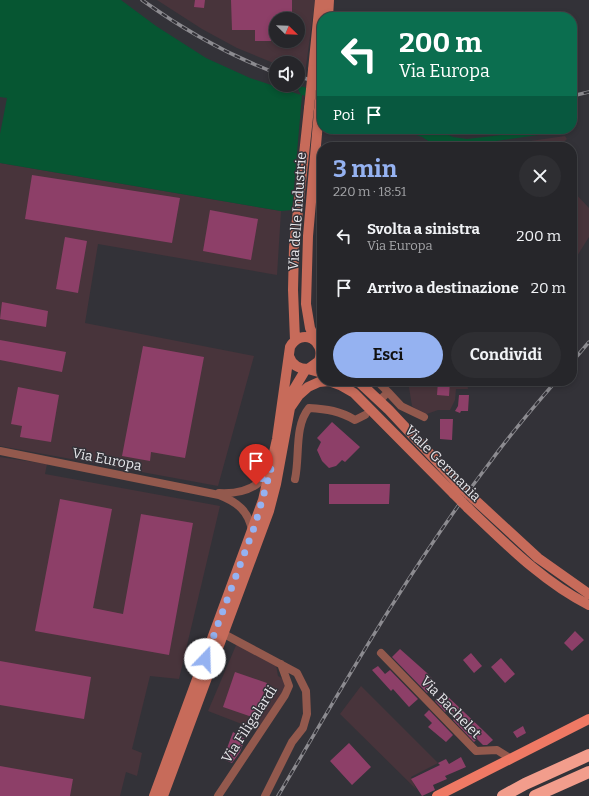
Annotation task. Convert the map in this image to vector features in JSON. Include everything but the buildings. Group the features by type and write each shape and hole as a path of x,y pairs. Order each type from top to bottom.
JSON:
{"highway":[{"path":"503,796 525,784 589,755"},
{"path":"535,796 589,772"}],"main road":[{"path":"437,796 589,719"}],"street":[{"path":"319,12 320,0"},
{"path":"328,12 329,0"},
{"path":"154,796 252,532 271,469 290,347 295,340 293,290 294,247 314,109 313,70 317,30"},
{"name":"Via delle Industrie","path":"317,98 314,109 306,304 310,328 317,341"},
{"path":"295,340 308,337 317,344"},
{"path":"289,356 294,365 317,372"},
{"path":"290,408 291,394 307,369 317,362"},
{"name":"Viale Germania","path":"224,634 269,511 276,484 290,408 299,395 308,387 317,383"},
{"name":"Viale Germania","path":"342,386 354,393 457,490"},
{"path":"346,386 354,393"},
{"name":"Viale Germania","path":"363,386 389,410 457,490 530,565 571,595 589,605"},
{"path":"380,386 385,395 401,406 424,417"},
{"path":"295,479 301,426 304,415 309,408 332,410 355,420 365,415"},
{"name":"Via Europa","path":"0,451 210,492 228,498 240,506 249,520 252,532"},
{"name":"Via Europa","path":"210,492 231,493 251,488 261,482 271,469"},
{"name":"Viale Germania","path":"470,504 538,558 589,594"},
{"path":"163,796 224,634 297,673 306,691 307,714 303,728 292,742 265,796"},
{"name":"Via Bachelet","path":"381,653 476,751 497,750 511,759"},
{"name":"Via Filigalardi","path":"218,796 285,695 289,686 281,664"}],"shaded area":[{"path":"157,0 315,0 305,74 305,56 269,56 269,61 237,48 202,29"},
{"path":"565,136 567,139 564,142 524,142"},
{"path":"0,163 281,211 277,275 98,244 85,323 254,356 218,486 0,446"},
{"path":"577,195 589,208 589,237 577,256"},
{"path":"409,386 468,386 468,389 456,389 455,400 450,410 438,410 424,415 412,406"},
{"path":"0,457 47,464 45,474 220,506 179,679 150,676 132,749 142,753 137,776 126,772 120,796 0,796"},
{"path":"237,643 276,665 278,676 285,680 287,686 257,730 208,711"},
{"path":"361,686 438,763 411,777 416,789 340,714"}],"green space":[{"path":"0,0 121,0 156,26 206,58 250,78 269,84 269,92 292,92 301,95 300,92 305,92 305,87 317,91 317,99 302,95 292,210 281,211 0,163 0,134 7,98 0,97"},
{"path":"413,134 446,134 453,137 467,139 510,134 546,134 489,142 430,142"}],"railway":[{"path":"142,0 174,22 207,41 269,70"},
{"path":"305,78 317,82"},
{"path":"577,95 589,92"},
{"path":"577,356 589,342"},
{"path":"278,796 328,710 433,542 499,451 552,386"}],"route":[{"path":"205,659 255,525 271,469 261,482 256,485"}]}
